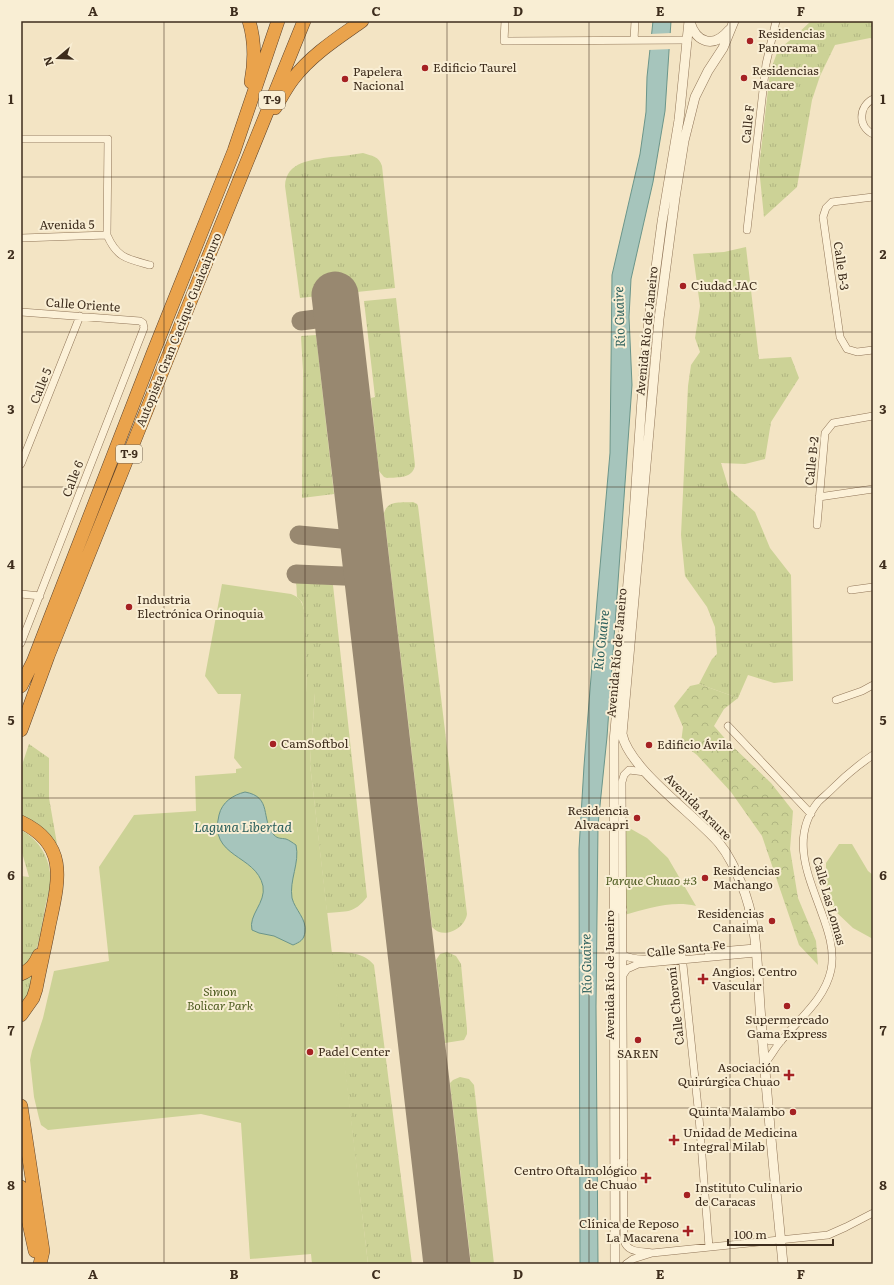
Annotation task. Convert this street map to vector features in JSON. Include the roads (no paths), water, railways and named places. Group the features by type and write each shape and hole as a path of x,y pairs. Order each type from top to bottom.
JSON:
{"highway":[{"path":"243,126 252,79 254,57 252,32 249,21"},
{"name":"Autopista Gran Cacique Guaicaipuro","path":"21,686 33,662 153,352 231,158 278,21"},
{"name":"Autopista Gran Cacique Guaicaipuro","path":"21,730 48,656 304,21"},
{"path":"245,166 266,123 293,79 308,62 362,21"},
{"path":"21,822 34,829 50,847 56,862 58,873 53,907 36,989 33,998 21,1015"},
{"path":"21,826 36,835 47,848 53,862 55,877 40,952 33,967 27,972 21,974"},
{"path":"21,1106 43,1251 39,1264"},
{"path":"21,1186 39,1264"}],"street":[{"path":"505,21 504,41 688,40 712,42 721,38 733,24"},
{"path":"635,21 635,40"},
{"path":"689,21 695,33 702,40 708,42"},
{"name":"Avenida Río de Janeiro","path":"615,1264 614,742 634,514 644,370 662,222 682,100 689,21"},
{"name":"Calle F","path":"747,230 766,64 776,21"},
{"name":"Avenida Río de Janeiro","path":"645,772 626,747 622,734 659,319 675,198 690,112 702,82 723,48 733,24"},
{"path":"873,99 866,104 861,116 864,125 873,134"},
{"path":"21,139 108,139 107,235"},
{"name":"Calle B-3","path":"873,197 832,202 826,208 823,217 840,337 847,349 857,352 873,350"},
{"name":"Avenida 5","path":"21,238 107,235 112,246 121,256 150,264"},
{"name":"Calle Oriente","path":"21,312 140,321 143,323"},
{"name":"Calle 5","path":"21,464 80,316"},
{"name":"Calle 6","path":"21,643 144,328 143,323"},
{"name":"Calle B-2","path":"817,525 825,433 833,423 873,416"},
{"path":"819,497 873,489"},
{"path":"851,590 873,587"},
{"path":"21,594 40,596"},
{"path":"836,700 857,693 873,685"},
{"path":"728,726 811,814"},
{"name":"Calle Las Lomas","path":"765,1063 771,1057 781,1041 814,1003 821,993 831,971 832,950 830,936 808,875 803,852 805,830 811,814 818,803 862,762 873,755"},
{"name":"Avenida Río de Janeiro","path":"645,772 629,770 622,778 624,1240 625,1245 629,1249 652,1253"},
{"name":"Avenida Araure","path":"645,772 714,838 728,856 748,900 752,915 756,950 762,1034 783,1264"},
{"path":"614,867 622,910"},
{"name":"Calle Santa Fe","path":"623,955 630,959 637,959 683,957 756,950"},
{"name":"Calle Santa Fe","path":"623,976 627,969 638,964 683,957"},
{"name":"Calle Choroní","path":"683,957 699,1117 709,1247"},
{"path":"762,1034 772,1042 781,1041"},
{"path":"615,1198 623,1162"},
{"path":"626,1264 633,1259 652,1253 828,1235 846,1228 873,1213"}],"water":[{"name":"Río Guaire","path":"653,21 671,21 665,111 653,182 631,279 629,317 632,385 607,737 598,825 596,1006 598,1264 580,1264 579,849 584,766 610,453 612,275 640,154 646,112 647,77"},
{"name":"Laguna Libertad","path":"245,792 254,795 263,804 270,829 274,835 278,838 287,839 296,845 297,858 291,891 292,898 303,919 305,932 304,937 298,943 293,945 274,936 252,930 252,919 262,898 263,886 259,876 252,867 234,855 220,840 217,829 220,810 229,800 236,795"}],"place":[{"name":"Residencias Panorama","path":"750,41"},
{"name":"Edificio Taurel","path":"425,68"},
{"name":"Residencias Macare","path":"744,78"},
{"name":"Papelera Nacional","path":"345,79"},
{"name":"Ciudad JAC","path":"683,286"},
{"name":"Industria Electrónica Orinoquia","path":"129,607"},
{"name":"CamSoftbol","path":"273,744"},
{"name":"Edificio Ávila","path":"649,745"},
{"name":"Residencia Alvacapri","path":"637,818"},
{"name":"Residencias Machango","path":"705,878"},
{"name":"Residencias Canaima","path":"772,921"},
{"name":"Angios. Centro Vascular","path":"703,979"},
{"name":"Supermercado Gama Express","path":"787,1006"},
{"name":"SAREN","path":"638,1040"},
{"name":"Padel Center","path":"310,1052"},
{"name":"Asociación Quirúrgica Chuao","path":"789,1075"},
{"name":"Quinta Malambo","path":"793,1112"},
{"name":"Unidad de Medicina Integral Milab","path":"674,1140"},
{"name":"Centro Oftalmológico de Chuao","path":"646,1178"},
{"name":"Instituto Culinario de Caracas","path":"687,1195"},
{"name":"Clínica de Reposo La Macarena","path":"688,1231"}],"park label":[{"name":"Parque Chuao #3","path":"651,881"},
{"name":"Simon Bolicar Park","path":"220,999"}]}
